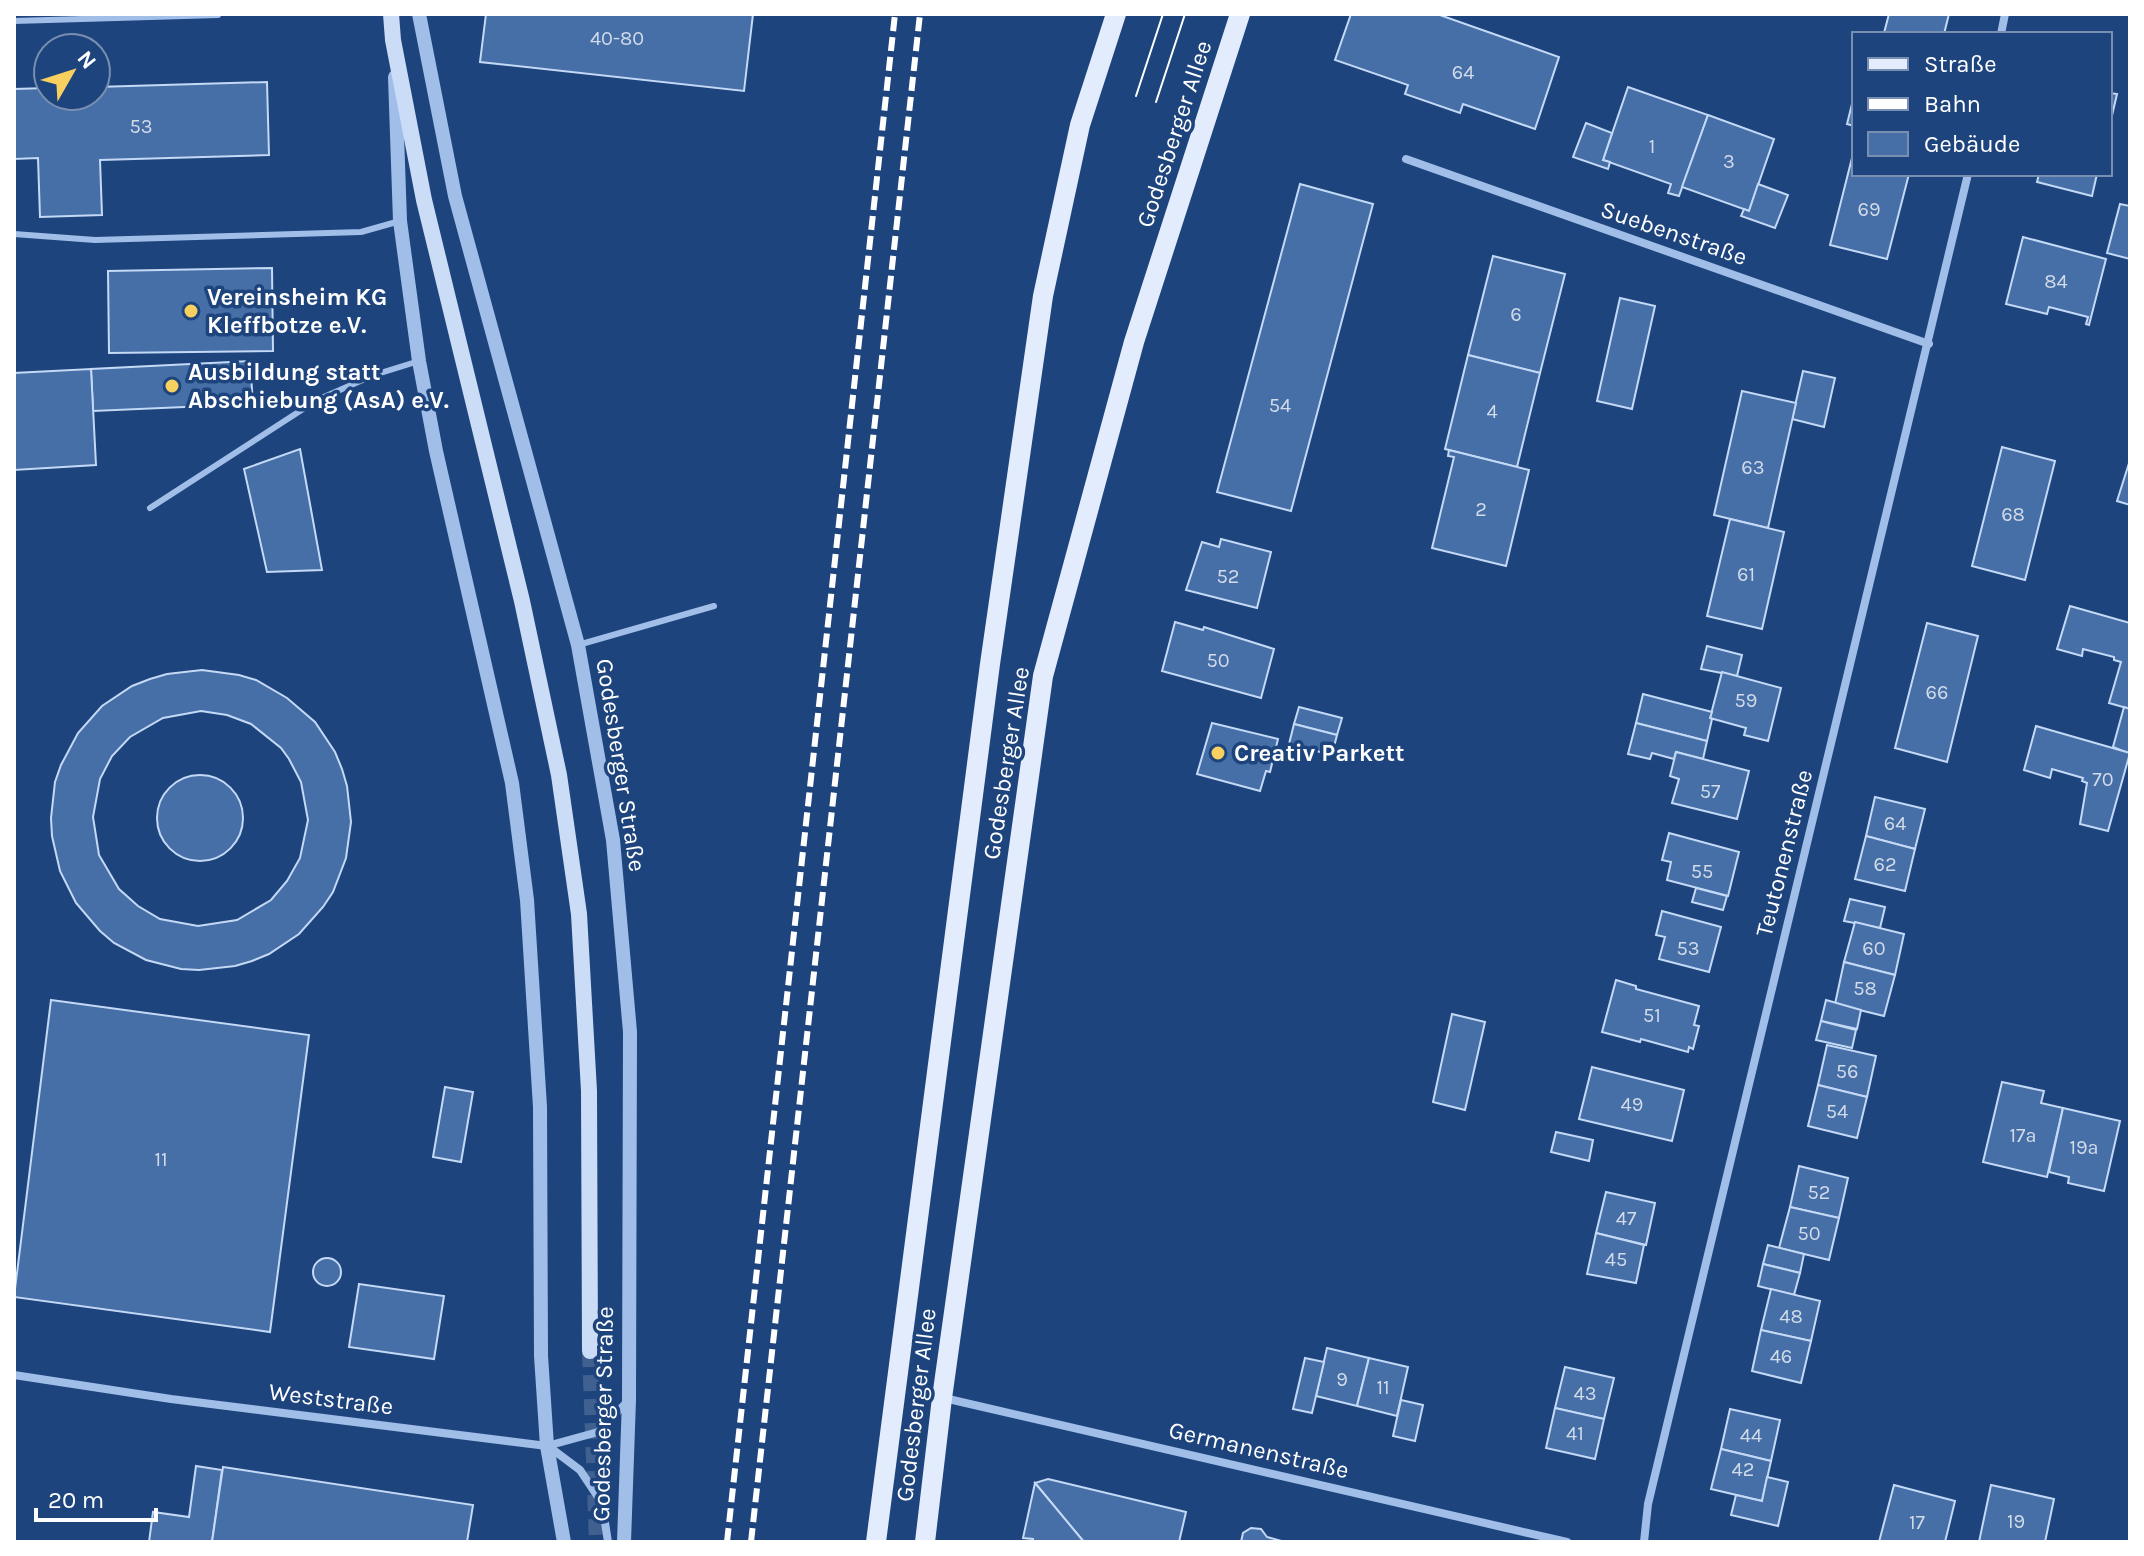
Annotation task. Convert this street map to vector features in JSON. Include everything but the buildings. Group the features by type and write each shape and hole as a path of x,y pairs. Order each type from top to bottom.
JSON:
{"main road":[{"name":"Godesberger Straße","path":"391,14 393,40 424,200 522,601 559,775 579,914 589,1076 590,1351"},
{"name":"Godesberger Allee","path":"876,1542 990,664 1043,296 1080,125 1116,14"},
{"name":"Godesberger Allee","path":"925,1542 942,1398 1043,676 1134,342 1240,14"}],"street":[{"name":"Godesberger Straße","path":"419,14 455,196 578,645 613,840 630,1032 629,1400 624,1542"},
{"name":"Godesberger Straße","path":"393,40 400,221 419,361 436,451 512,783 527,900 540,1107 541,1356 547,1446 564,1542"},
{"name":"Suebenstraße","path":"1406,159 1929,344"},
{"name":"Teutonenstraße","path":"1644,1542 1648,1504 1666,1427 1968,176"},
{"name":"Weststraße","path":"14,1375 171,1399 547,1446 598,1432 629,1400"},
{"name":"Germanenstraße","path":"942,1398 1567,1542"},
{"name":"Godesberger Straße","path":"547,1446 580,1470 602,1503 608,1542"}],"lane":[{"path":"14,21 218,15"},
{"path":"14,234 95,240 361,232 400,221"},
{"path":"150,508 317,400 374,375 419,361"},
{"path":"578,645 714,606"}],"tunnel":[{"path":"590,1351 597,1542"}],"tram line":[{"path":"1136,96 1163,14"},
{"path":"1156,102 1185,14"}],"railway":[{"path":"727,1542 895,14"},
{"path":"751,1542 920,14"}],"place":[{"name":"Vereinsheim KG Kleffbotze e.V.","path":"191,311"},
{"name":"Ausbildung statt Abschiebung (AsA) e.V.","path":"172,386"},
{"name":"Creativ Parkett","path":"1218,753"}]}
